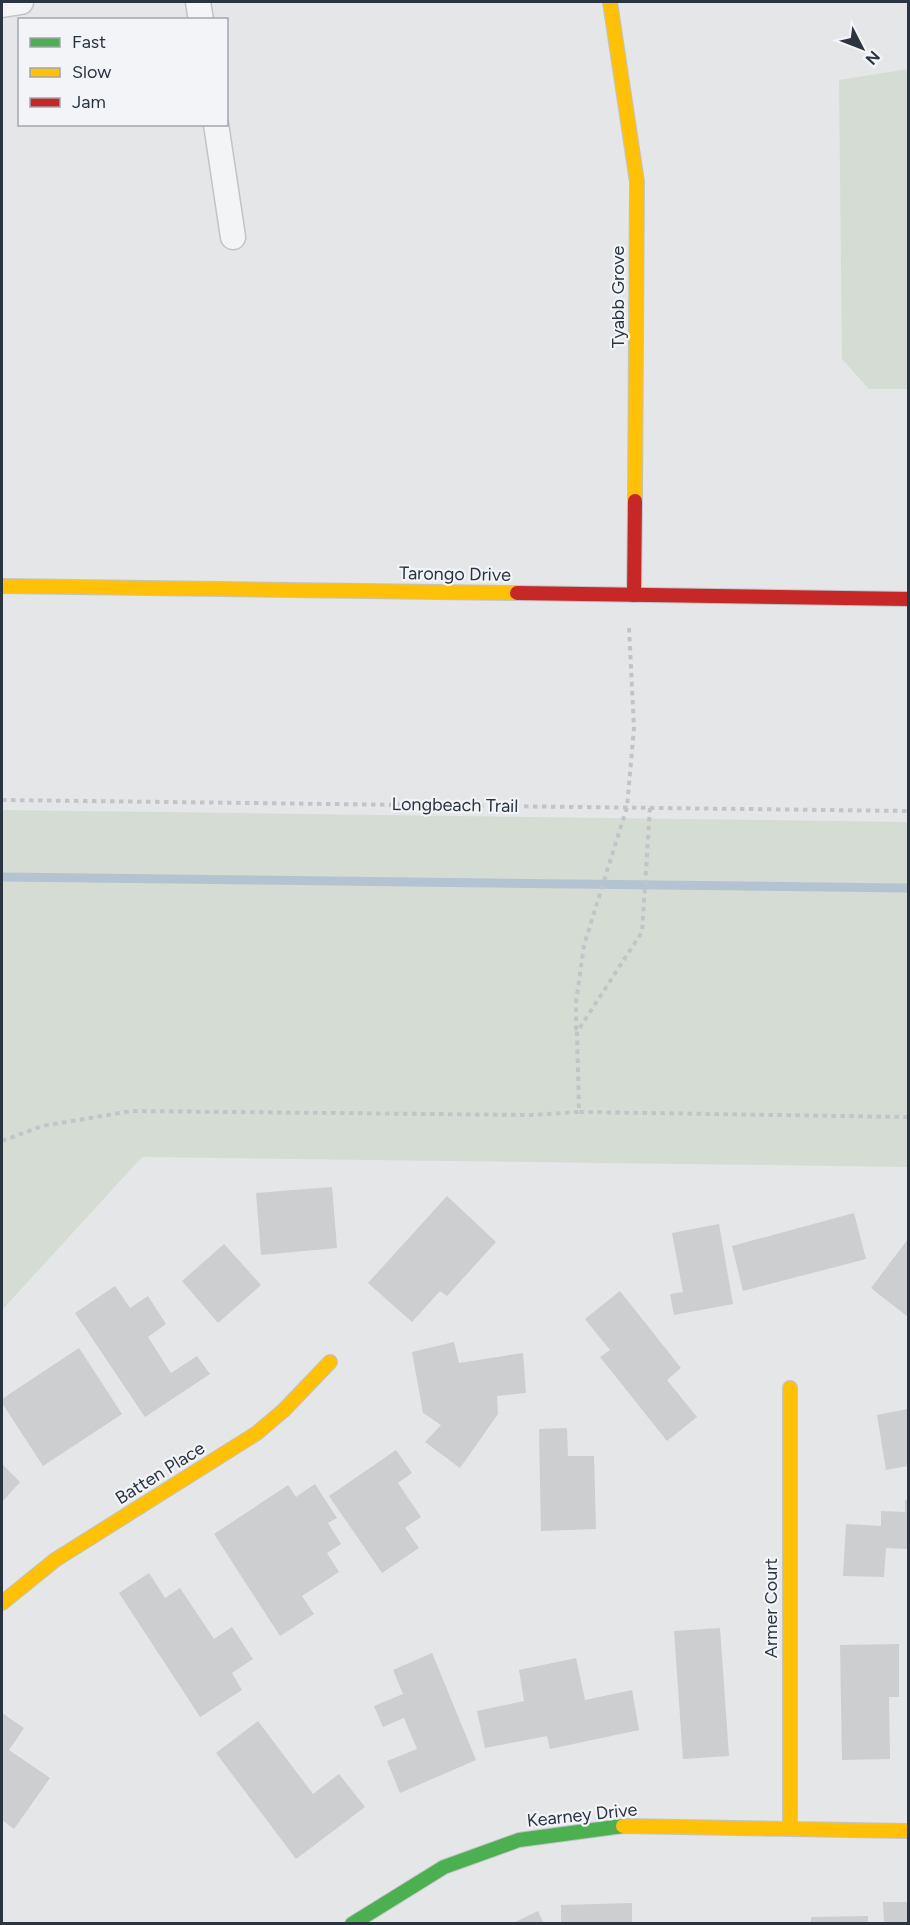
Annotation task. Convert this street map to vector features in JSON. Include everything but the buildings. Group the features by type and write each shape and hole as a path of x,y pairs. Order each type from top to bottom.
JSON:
{"street":[{"path":"2,5 21,2"},
{"path":"198,2 201,18"},
{"name":"Tyabb Grove","path":"610,2 637,182 634,595"},
{"path":"216,126 233,237"},
{"name":"Tarongo Drive","path":"2,586 909,599"},
{"name":"Batten Place","path":"2,1603 55,1560 257,1433 284,1410 330,1362"},
{"name":"Armer Court","path":"790,1388 790,1828"},
{"name":"Kearney Drive","path":"352,1923 444,1867 519,1840 620,1826 909,1831"}],"path":[{"path":"579,1112 576,1003 584,945 627,807 634,728 629,624 634,595"},
{"name":"Longbeach Trail","path":"2,800 909,811"},
{"path":"576,1032 642,932 650,808"},
{"path":"2,1141 42,1126 132,1111 531,1115 579,1112 909,1117"}],"shaded area":[{"path":"908,69 908,389 869,389 842,359 839,80"},
{"path":"2,810 908,822 908,1167 142,1157 2,1310"}],"waterway":[{"path":"2,877 908,888"}],"traffic: fast":[{"path":"352,1924 444,1867 519,1840 623,1826"}],"traffic: slow":[{"path":"610,2 637,182 635,501"},
{"path":"2,586 517,593"},
{"path":"2,1603 55,1560 257,1433 284,1410 330,1362"},
{"path":"790,1388 790,1828"},
{"path":"623,1826 908,1831"}],"traffic: jam":[{"path":"634,595 635,501"},
{"path":"517,593 908,599"}]}
